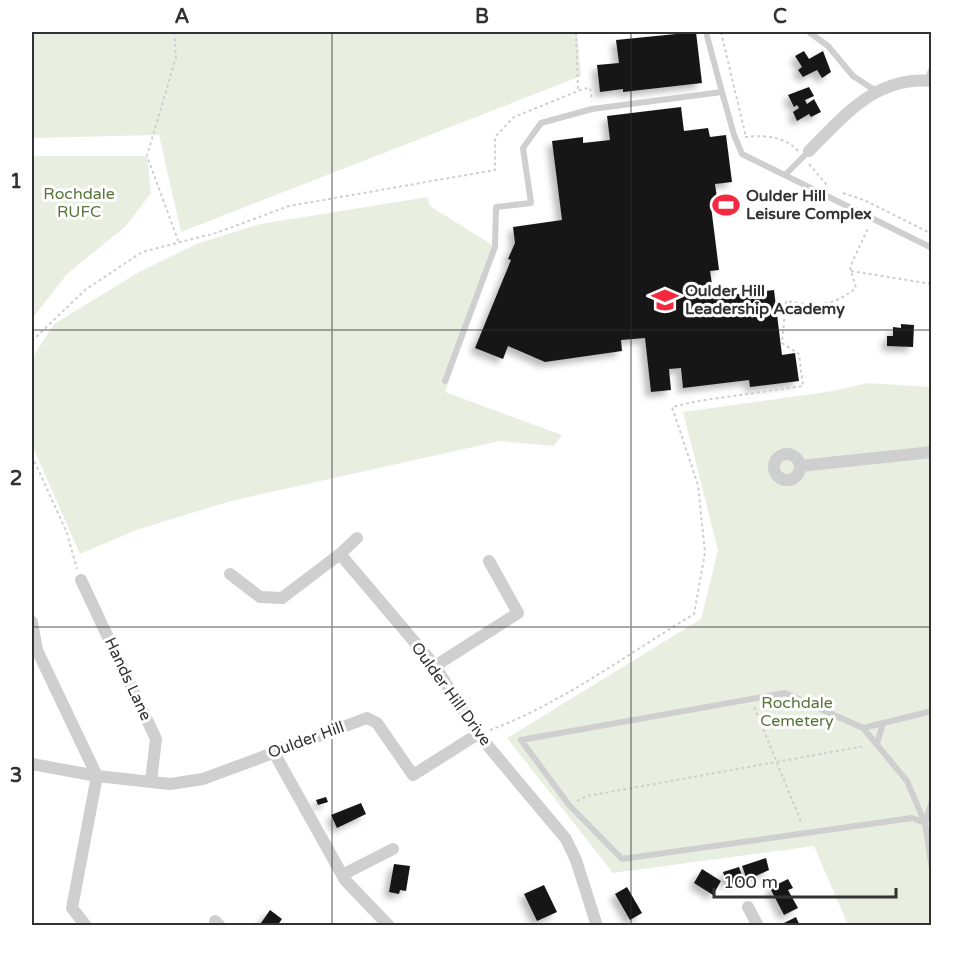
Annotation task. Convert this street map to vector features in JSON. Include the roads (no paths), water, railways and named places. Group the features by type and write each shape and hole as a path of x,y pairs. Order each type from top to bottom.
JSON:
{"street":[{"path":"806,154 858,102 876,91 901,82 930,76"},
{"path":"800,466 932,452"},
{"path":"230,574 254,594 266,599 282,598 340,554 357,538"},
{"name":"Oulder Hill Drive","path":"340,554 435,666 478,734 566,839 576,860 597,926"},
{"path":"435,666 518,613 489,561"},
{"name":"Hands Lane","path":"81,580 156,739 151,781"},
{"path":"32,622 34,651 97,776 72,908 86,926"},
{"name":"Oulder Hill","path":"32,764 97,776 170,784 203,779 273,751 367,718 377,723 413,775 478,734"},
{"path":"273,751 342,875 389,926"},
{"path":"342,875 393,849"},
{"path":"748,907 758,926"}],"lane":[{"path":"809,32 828,46 853,76 876,91"},
{"path":"708,36 734,135 742,154 932,248"},
{"path":"445,381 495,247 496,207 531,203 523,148 542,123 592,109 722,92"},
{"path":"785,175 806,154"},
{"path":"926,823 912,818 622,859 568,805 522,740 785,693 863,728 877,744 907,780 926,823 932,869"},
{"path":"863,728 932,711"},
{"path":"877,744 883,723"},
{"path":"926,823 932,801"}],"place":[{"name":"Oulder Hill Leisure Complex","path":"726,205"},
{"name":"Oulder Hill Leadership Academy","path":"665,300"}],"park label":[{"name":"Rochdale RUFC","path":"79,203"},
{"name":"Rochdale Cemetery","path":"797,712"}]}
